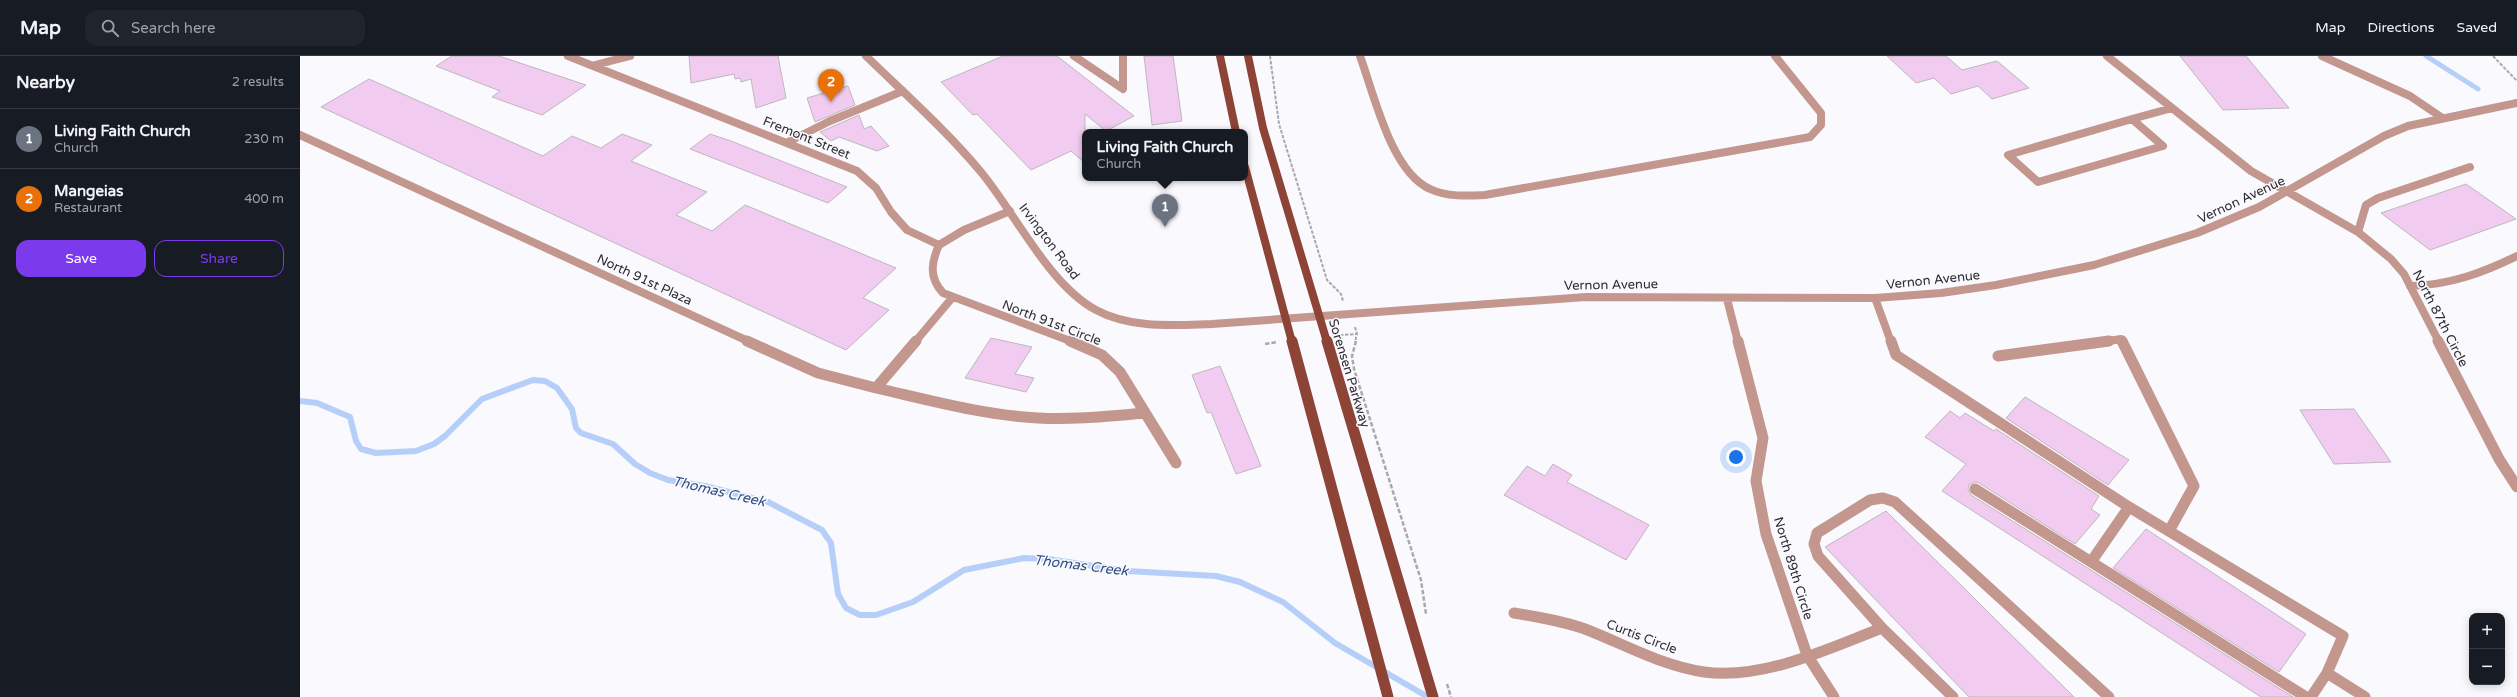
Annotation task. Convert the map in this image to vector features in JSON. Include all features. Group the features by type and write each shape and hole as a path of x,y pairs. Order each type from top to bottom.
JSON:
{"main road":[{"path":"1220,56 1235,129"},
{"name":"Sorensen Parkway","path":"1248,56 1261,121 1317,315 1433,697"},
{"path":"1248,178 1388,697"}],"street":[{"name":"Fremont Street","path":"568,56 595,65 640,85 788,142 857,172 876,188 891,212 907,230 939,245"},
{"path":"595,65 598,56"},
{"path":"595,65 630,56"},
{"name":"Irvington Road","path":"866,56 956,143 1072,292 1090,306 1108,315 1152,324 1183,325 1317,315"},
{"path":"1074,56 1123,89 1123,56"},
{"path":"1360,56 1395,152 1407,172 1420,183 1437,192 1463,197 1493,194 1810,137 1821,125 1821,113 1775,56"},
{"name":"North 87th Circle","path":"2107,56 2252,171 2358,232 2391,258 2404,274 2499,459 2517,487"},
{"path":"2322,56 2410,96 2441,118"},
{"path":"788,142 831,119 862,110 903,91"},
{"name":"Vernon Avenue","path":"1317,315 1586,297 1727,299 1875,298 1941,293 1981,287 2094,265 2197,233 2242,215 2289,191 2384,136 2408,126 2517,103"},
{"path":"2132,119 2163,146 2038,182 2008,155 2132,119 2172,108"},
{"name":"North 91st Plaza","path":"300,135 818,373 980,412 1038,418 1085,419 1145,413"},
{"path":"2358,232 2366,205 2378,198 2470,167"},
{"path":"939,245 964,230 1010,211"},
{"name":"North 91st Circle","path":"939,245 933,258 931,273 937,287 952,298 1082,345 1102,354 1120,372 1176,463"},
{"path":"2410,286 2432,286 2474,277 2517,256"},
{"path":"876,388 952,298"},
{"path":"1875,298 1896,355 2129,507 2343,636 2327,673 2311,697"},
{"name":"North 89th Circle","path":"1727,299 1763,438 1756,481 1766,534 1807,655 1834,697"},
{"path":"1998,356 2121,339 2194,486 2169,530"},
{"path":"1976,489 2306,697"},
{"path":"1953,697 1882,628 1818,556 1814,544 1817,533 1870,500 1883,498 1896,502 2109,697"},
{"path":"2091,562 2129,507"},
{"name":"Curtis Circle","path":"1514,613 1548,619 1585,630 1656,660 1706,672 1748,671 1807,655 1882,628"},
{"path":"2327,673 2365,697"}],"path":[{"path":"1270,56 1279,124 1326,280 1341,294"},
{"path":"2493,56 2517,81"},
{"path":"1357,334 1352,356 1354,369 1421,580 1428,621"}],"building":[{"path":"452,56 499,56 586,85 542,115 492,97 500,91 436,66"},
{"path":"689,56 778,56 786,98 756,108 751,79 741,82 740,78 735,79 734,74 691,83"},
{"path":"1003,56 1057,56 1134,116 1110,129 1104,129 1085,114 1085,129 1082,129 1082,160 1071,151 1031,170 977,114 973,115 941,82"},
{"path":"1144,56 1173,56 1182,121 1152,125"},
{"path":"1887,56 1946,56 1962,70 1997,61 2029,88 1992,99 1978,86 1951,94 1934,78 1916,83"},
{"path":"2180,56 2246,56 2289,108 2223,110"},
{"path":"369,79 543,156 572,136 601,148 622,134 652,145 631,161 707,192 676,215 712,231 745,205 896,268 863,298 889,310 846,350 321,107"},
{"path":"848,86 855,105 815,122 807,98"},
{"path":"859,115 864,129 871,126 889,146 877,151 839,137 831,141 820,132"},
{"path":"710,134 847,187 828,203 690,149"},
{"path":"2466,184 2516,219 2430,250 2381,213"},
{"path":"991,338 1032,347 1015,374 1034,378 1026,392 965,378"},
{"path":"1220,366 1261,466 1236,474 1211,412 1207,413 1192,375"},
{"path":"2025,397 2129,460 2108,485 2006,418"},
{"path":"2354,409 2391,462 2334,464 2300,410"},
{"path":"1950,411 1960,418 1965,413 1994,431 1996,429 2099,496 2091,509 2100,515 2075,544 1979,483 1975,482 1969,485 1968,489 1971,495 2293,697 2261,697 1942,491 1966,464 1925,437"},
{"path":"1553,464 1572,475 1567,482 1649,525 1626,560 1504,495 1527,466 1545,476"},
{"path":"1886,511 2074,697 1969,697 1825,547"},
{"path":"2146,529 2306,634 2279,672 2113,568"}],"waterway":[{"path":"2426,56 2478,89"},
{"name":"Thomas Creek","path":"300,401 317,403 350,417 356,441 361,449 376,453 416,451 434,444 445,436 482,399 533,380 545,381 557,388 572,409 576,428 581,433 613,444 635,464 650,473 668,480 705,486 768,502 822,530 831,543 838,594 846,608 860,615 876,615 913,602 964,570 1024,558 1048,559 1127,571 1216,576 1240,582 1283,602 1335,643 1428,697"}],"place":[{"name":"Mangeias","path":"831,102"},
{"name":"Living Faith Church","path":"1165,227"}]}
